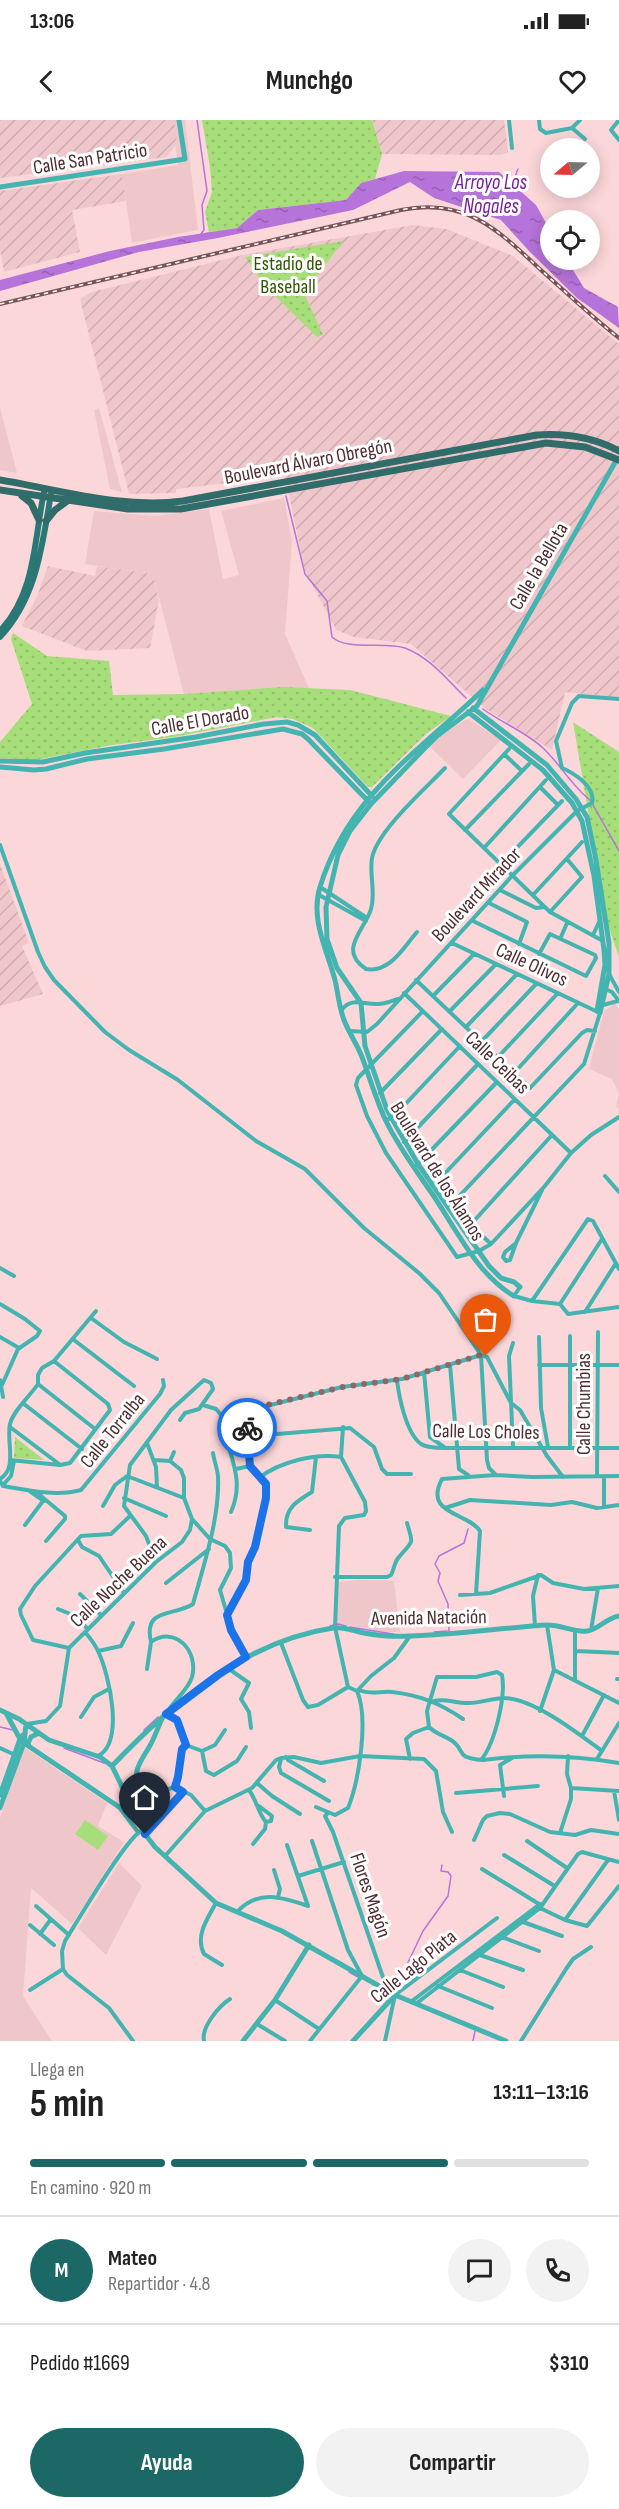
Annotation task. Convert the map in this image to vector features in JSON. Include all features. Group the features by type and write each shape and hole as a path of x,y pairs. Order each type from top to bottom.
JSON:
{"highway":[{"name":"Boulevard Álvaro Obregón","path":"0,480 131,503 169,503 537,435 579,436 597,440 619,451"},
{"name":"Boulevard Álvaro Obregón","path":"0,490 66,502 128,509 181,509 546,443 579,446 618,460"},
{"path":"18,494 31,503 42,520 66,502"}],"main road":[{"path":"0,638 22,610 29,593 48,489"},
{"path":"0,631 11,618 24,593 42,520"}],"street":[{"name":"Calle San Patricio","path":"0,187 185,159 178,120"},
{"path":"509,120 512,148"},
{"path":"540,120 542,132 572,128 580,120"},
{"path":"619,120 611,130 619,140"},
{"path":"572,128 584,138"},
{"name":"Calle la Bellota","path":"469,710 485,688 618,460"},
{"path":"580,809 592,803 592,793 576,775 562,768 556,741 572,703 579,696 619,699"},
{"path":"469,710 532,760 580,809 596,876 609,974 619,992"},
{"name":"Boulevard de los Álamos","path":"469,710 437,736 371,799 337,844 320,887 319,928 336,983 341,1011 369,1068 388,1119 404,1142 416,1166 433,1186 472,1254 489,1276 511,1295 525,1300 560,1304 568,1314 619,1307"},
{"name":"Calle El Dorado","path":"0,761 43,762 287,722 298,725 315,735 371,799"},
{"path":"512,745 451,809 449,814 550,912 606,942"},
{"path":"504,754 522,771"},
{"name":"Calle El Dorado","path":"0,767 34,770 86,756"},
{"path":"465,830 532,760"},
{"path":"417,932 381,969 366,969 356,960 353,948 355,939 367,919 373,899 371,871 375,847 391,826 445,768"},
{"path":"484,848 549,776"},
{"path":"501,864 560,803 540,787"},
{"name":"Boulevard de los Álamos","path":"371,799 343,843 334,868 328,895 325,930 332,955 346,983 361,1003 369,1068 388,1119 446,1210 497,1275 520,1287"},
{"name":"Boulevard Mirador","path":"364,1032 378,1024 398,998 473,921 512,876 580,809"},
{"path":"533,895 587,838"},
{"path":"0,845 45,968 67,993 123,1046 178,1080 263,1145 299,1164 364,1228 419,1273 439,1293 481,1355 486,1448 489,1467 495,1475"},
{"path":"550,912 582,877 567,859"},
{"path":"596,876 606,942 604,989 598,1014"},
{"path":"320,887 347,908 367,919"},
{"path":"500,890 532,906 544,907"},
{"path":"319,895 328,895"},
{"path":"489,903 526,922 519,944"},
{"path":"592,935 601,920"},
{"path":"473,921 539,954 588,976 596,956 561,937 550,934 539,954"},
{"path":"561,937 567,923"},
{"name":"Calle Olivos","path":"452,943 598,1014"},
{"path":"433,996 474,954"},
{"path":"450,1011 496,964"},
{"path":"466,1027 517,974"},
{"path":"446,1210 584,1064 609,974"},
{"path":"416,980 530,1088 582,1034 588,1030 595,1031"},
{"path":"482,1042 537,983"},
{"path":"604,989 612,992 619,1001"},
{"name":"Calle Ceibas","path":"404,993 571,1153"},
{"path":"498,1057 558,993"},
{"name":"Boulevard Mirador","path":"341,1011 350,1002 379,1004 398,998"},
{"path":"602,1005 619,1001"},
{"path":"514,1073 578,1003"},
{"path":"423,1011 357,1081 356,1088 386,1153 453,1254 460,1257 472,1254 491,1244 522,1208 544,1187 571,1153 591,1135 619,1117"},
{"path":"380,1094 442,1029"},
{"path":"350,1031 364,1032"},
{"path":"388,1119 460,1046"},
{"path":"404,1142 478,1064"},
{"path":"416,1166 497,1082"},
{"path":"433,1186 515,1100"},
{"path":"491,1244 474,1228 473,1222 552,1135"},
{"path":"605,1176 619,1192"},
{"path":"516,1243 544,1187"},
{"path":"522,1208 530,1214"},
{"path":"532,1301 584,1223 590,1219 619,1269"},
{"path":"560,1304 602,1239"},
{"path":"585,1312 616,1263"},
{"path":"0,1268 14,1276"},
{"path":"511,1295 512,1281"},
{"path":"511,1295 520,1287 525,1300"},
{"path":"0,1304 39,1329 37,1335 19,1348 2,1385"},
{"path":"54,1361 109,1405 110,1410 70,1463 60,1465 12,1460 11,1420 38,1384 39,1371 54,1361 74,1340 96,1311"},
{"path":"91,1318 124,1342 157,1359"},
{"name":"Calle Chumbias","path":"597,1476 598,1332"},
{"path":"0,1336 19,1348"},
{"path":"570,1336 570,1448"},
{"path":"539,1337 545,1447"},
{"path":"74,1340 134,1386"},
{"path":"513,1343 509,1356 513,1447"},
{"path":"203,1405 216,1409 223,1417 342,1387 396,1380 481,1355 486,1356 511,1403 520,1410 563,1477"},
{"path":"450,1365 459,1469 471,1476"},
{"path":"539,1365 619,1365"},
{"path":"424,1372 430,1437 445,1448"},
{"path":"0,1380 3,1397"},
{"name":"Calle Torralba","path":"1,1483 35,1491 71,1492 85,1488 160,1394 164,1386 163,1380"},
{"path":"156,1563 146,1536 124,1506 130,1465 171,1410 204,1380 213,1386 203,1405 199,1409 185,1413 180,1420"},
{"name":"Calle Los Choles","path":"396,1380 401,1406 415,1438 423,1445 445,1448 619,1448"},
{"path":"38,1384 95,1429"},
{"path":"24,1404 82,1449"},
{"path":"227,1615 246,1580 248,1562 256,1542 266,1498 266,1484 250,1466 244,1411"},
{"path":"247,1426 258,1426 277,1434 350,1428 363,1440 371,1442 382,1469 387,1474 411,1474"},
{"path":"10,1427 60,1465"},
{"path":"343,1427 341,1457 365,1502 366,1511 364,1515 345,1518 340,1522 335,1577 335,1627 348,1687"},
{"path":"224,1428 236,1469 237,1492 231,1512"},
{"path":"147,1443 158,1475 157,1486"},
{"path":"170,1461 174,1452"},
{"path":"147,1669 151,1642 148,1629 151,1623 166,1612 193,1604 209,1549 217,1502 218,1474 213,1453"},
{"path":"259,1478 274,1467 316,1457 341,1457"},
{"path":"310,1530 286,1527 286,1519 296,1501 312,1492 316,1457"},
{"name":"Calle Torralba","path":"1,1483 11,1476 12,1460"},
{"path":"154,1460 170,1461 181,1470 184,1478 184,1498 192,1519 210,1539 225,1546 230,1553 232,1562 220,1587 231,1630 246,1657"},
{"path":"236,1469 250,1466"},
{"path":"476,1594 480,1531 471,1521 454,1516 445,1508 438,1494 438,1486 444,1478 495,1475 619,1476"},
{"path":"127,1476 184,1498"},
{"path":"103,1506 115,1485 127,1476"},
{"name":"Calle Chumbias","path":"604,1477 604,1507"},
{"path":"27,1490 65,1518 46,1541"},
{"path":"35,1491 45,1502"},
{"path":"124,1498 166,1516"},
{"path":"445,1508 470,1500 551,1505 572,1502 597,1508 619,1505"},
{"path":"25,1525 45,1502"},
{"path":"69,1648 36,1641 20,1609 34,1586 78,1539 84,1534 111,1534 130,1516"},
{"name":"Calle Noche Buena","path":"26,1724 46,1721 60,1706 69,1648 124,1593 182,1542 190,1530 192,1519"},
{"path":"335,1577 387,1577 391,1575 397,1559 411,1545 412,1538 407,1523"},
{"path":"78,1539 82,1547 99,1556 124,1593"},
{"path":"166,1583 209,1549"},
{"path":"535,1626 533,1596 538,1575"},
{"path":"460,1595 490,1593 538,1575 544,1575 558,1585 598,1588 619,1586"},
{"path":"591,1630 598,1588"},
{"path":"80,1594 101,1615"},
{"path":"58,1609 73,1615 87,1630 98,1651 109,1689 112,1736 106,1749 97,1756"},
{"path":"591,1630 608,1618 619,1616"},
{"path":"98,1651 121,1646 133,1623"},
{"path":"540,1711 554,1670 548,1625"},
{"name":"Avenida Natación","path":"112,1766 147,1729 228,1668 246,1657 281,1642 335,1627 374,1635 410,1636 548,1625 591,1630"},
{"path":"575,1629 575,1679"},
{"path":"316,1807 328,1813 341,1813 348,1808 358,1778 360,1756 361,1712 358,1691 371,1676 394,1658 410,1636"},
{"path":"140,1793 135,1776 137,1765 165,1716 192,1677 192,1659 187,1644 177,1638 159,1638 151,1642"},
{"path":"281,1642 303,1700 308,1707 318,1705 348,1687"},
{"path":"576,1651 619,1653"},
{"path":"228,1668 249,1683 242,1699 249,1712 250,1728"},
{"path":"554,1670 619,1704"},
{"path":"481,1760 488,1750 503,1698 501,1674 498,1672 476,1677 437,1677 427,1711 429,1727 438,1735 451,1740 465,1757 481,1760 568,1756 619,1762"},
{"path":"348,1687 372,1694 394,1692 432,1700 466,1703 503,1698 520,1700 582,1736 602,1751"},
{"path":"81,1717 94,1697 109,1689"},
{"path":"582,1736 604,1695"},
{"path":"432,1700 463,1719"},
{"path":"3,1711 38,1734 60,1745 97,1756 112,1766 130,1801 142,1832"},
{"path":"3,1711 24,1739 120,1807 165,1856 216,1903 273,1926 395,1995 506,2041"},
{"path":"165,1716 177,1720 186,1745"},
{"path":"10,1720 26,1724"},
{"path":"597,1759 619,1723"},
{"path":"0,1808 24,1739 26,1724"},
{"path":"410,1758 406,1739 413,1733 429,1727"},
{"path":"186,1745 202,1750 215,1745 225,1730"},
{"path":"24,1739 29,1741 38,1734"},
{"path":"0,1795 2,1779 13,1754 24,1739 38,1734"},
{"path":"175,1787 182,1749 186,1745"},
{"path":"202,1750 206,1771 214,1775 237,1761 246,1747"},
{"path":"0,1748 13,1754"},
{"path":"165,1856 205,1811 249,1790 276,1760 284,1757 325,1763 360,1756 424,1759 436,1771 443,1812 452,1832"},
{"path":"560,1833 571,1799 567,1774 568,1756"},
{"path":"284,1757 324,1781"},
{"path":"284,1757 279,1767 281,1773 329,1801"},
{"path":"504,1796 500,1765 516,1757"},
{"path":"257,1783 300,1814"},
{"path":"456,1793 538,1786"},
{"path":"120,1807 140,1793 175,1787 191,1795 205,1811"},
{"path":"571,1788 616,1791 619,1820"},
{"path":"249,1790 266,1822"},
{"path":"134,2041 109,2008 67,1975 63,1969 62,1951 69,1935 142,1832 183,1792"},
{"path":"259,1806 272,1816 271,1821 266,1822"},
{"name":"Flores Magón","path":"328,1813 325,1816 344,1862 387,1990"},
{"path":"474,1840 488,1816 500,1813 510,1814 550,1832 575,1834 591,1830 619,1834"},
{"path":"253,1844 264,1829 266,1822"},
{"path":"312,1841 348,1950 362,1976"},
{"path":"527,1841 567,1868"},
{"path":"237,1912 256,1898 278,1897 309,1906 287,1845"},
{"path":"436,1985 480,1955 539,1906 580,1852 619,1862"},
{"path":"504,1854 554,1885"},
{"path":"565,1920 609,1859"},
{"path":"298,1876 344,1862"},
{"path":"482,1869 539,1906 565,1920 584,1926 590,1925 619,1886"},
{"path":"274,1870 280,1889 278,1897"},
{"path":"216,1903 204,1923 201,1945 204,1954 222,1965"},
{"path":"36,1906 69,1935"},
{"path":"414,2002 539,1906"},
{"name":"Calle Lago Plata","path":"353,2041 395,1995 497,1918"},
{"path":"40,1934 51,1919"},
{"path":"522,1921 562,1936"},
{"path":"30,1925 54,1945"},
{"path":"501,1937 539,1951"},
{"path":"243,2041 275,2000 309,1945"},
{"path":"521,2041 573,1959 591,1947"},
{"path":"480,1955 523,1970"},
{"path":"30,1990 63,1969"},
{"path":"459,1970 503,1987"},
{"path":"309,2041 362,1976"},
{"path":"436,1985 492,2008"},
{"path":"385,2041 395,1995"},
{"path":"204,2041 204,2031 207,2025 230,1999"},
{"path":"275,2000 320,2029"},
{"path":"257,2024 285,2041"}],"shaded area":[{"path":"0,120 174,120 177,144 166,157 0,178"},
{"path":"172,120 185,120 198,230 132,243 122,174 178,165"},
{"path":"372,120 504,120 508,152 501,155 382,154"},
{"path":"122,174 126,201 72,210 80,252 4,272 0,250 0,191"},
{"path":"413,225 446,229 513,256 619,344 619,698 565,692 552,750 486,709 411,644 354,637 336,630 305,571 285,476 176,489 176,493 129,494 80,299 92,292 242,255"},
{"path":"0,407 17,473 0,470"},
{"path":"99,408 122,492 110,489 94,410"},
{"path":"284,498 292,541 285,634 309,688 184,694 153,574 85,564 94,511 156,516 209,509 223,579 239,575 221,511"},
{"path":"48,566 95,576 97,566 153,574 159,600 150,648 87,651 22,626 38,594"},
{"path":"465,720 470,720 501,740 463,779 430,747 439,737"},
{"path":"0,864 29,943 22,946 43,994 0,1006"},
{"path":"615,1003 619,1009 619,1094 612,1079 589,1069 604,1011"},
{"path":"394,1581 400,1632 386,1632 336,1623 337,1582"},
{"path":"24,1747 107,1803 98,1826 124,1842 72,1924 31,1888 23,1996 52,2041 0,2041 0,1818"},
{"path":"119,1863 142,1886 106,1955 78,1928"}],"green space":[{"path":"202,120 372,120 382,154 375,179 361,183 346,200 258,210 237,228 209,232 205,212 212,192"},
{"name":"Estadio de Baseball","path":"343,241 304,293 323,335 317,337 266,287 245,257"},
{"path":"13,633 47,656 109,661 113,695 184,694 283,687 350,690 451,716 426,734 372,787 368,787 313,728 293,719 277,717 36,760 0,758 0,742 32,704 11,639"},
{"path":"573,722 619,752 619,957 607,922"},
{"path":"15,1437 44,1460 14,1458"},
{"path":"85,1820 108,1836 98,1850 75,1834"}],"water":[{"name":"Arroyo Los Nogales","path":"404,171 499,172 536,205 540,212 540,262 501,220 434,198 410,182 353,210 139,252 0,291 0,280 110,251 237,228 258,210 346,200 361,183"},
{"name":"Arroyo Los Nogales","path":"548,270 573,270 584,288 618,307 619,328 577,298"}],"waterway":[{"path":"197,120 207,191 202,205 204,230 201,234"},
{"path":"512,184 518,169"},
{"path":"286,496 305,574 327,601 332,637 347,644 397,646 414,652 431,663 466,698"},
{"path":"483,709 536,742 591,801"},
{"path":"593,805 619,851"},
{"path":"449,1631 448,1604 438,1581 440,1573 435,1564 439,1556 464,1543 468,1529"},
{"path":"330,1626 338,1624 346,1626"},
{"path":"350,1627 393,1634"},
{"path":"434,1632 447,1631"},
{"path":"144,1730 158,1717"},
{"path":"0,1727 13,1730"},
{"path":"64,1748 104,1763"},
{"path":"394,1992 423,1931 448,1896 451,1876 448,1872 441,1871 442,1865"},
{"path":"349,1972 358,1977"},
{"path":"473,2041 475,2031"}],"railway":[{"path":"0,304 401,210 424,207 444,208 463,213 495,230 619,338"}],"way so far":[{"path":"247,1428 244,1411 342,1387 402,1379 481,1355 486,1356"}],"route":[{"path":"145,1834 183,1792 175,1787 182,1749 186,1745 177,1720 166,1714 246,1657 230,1628 227,1615 246,1580 248,1562 255,1547 266,1498 266,1484 250,1466 247,1428"}]}
